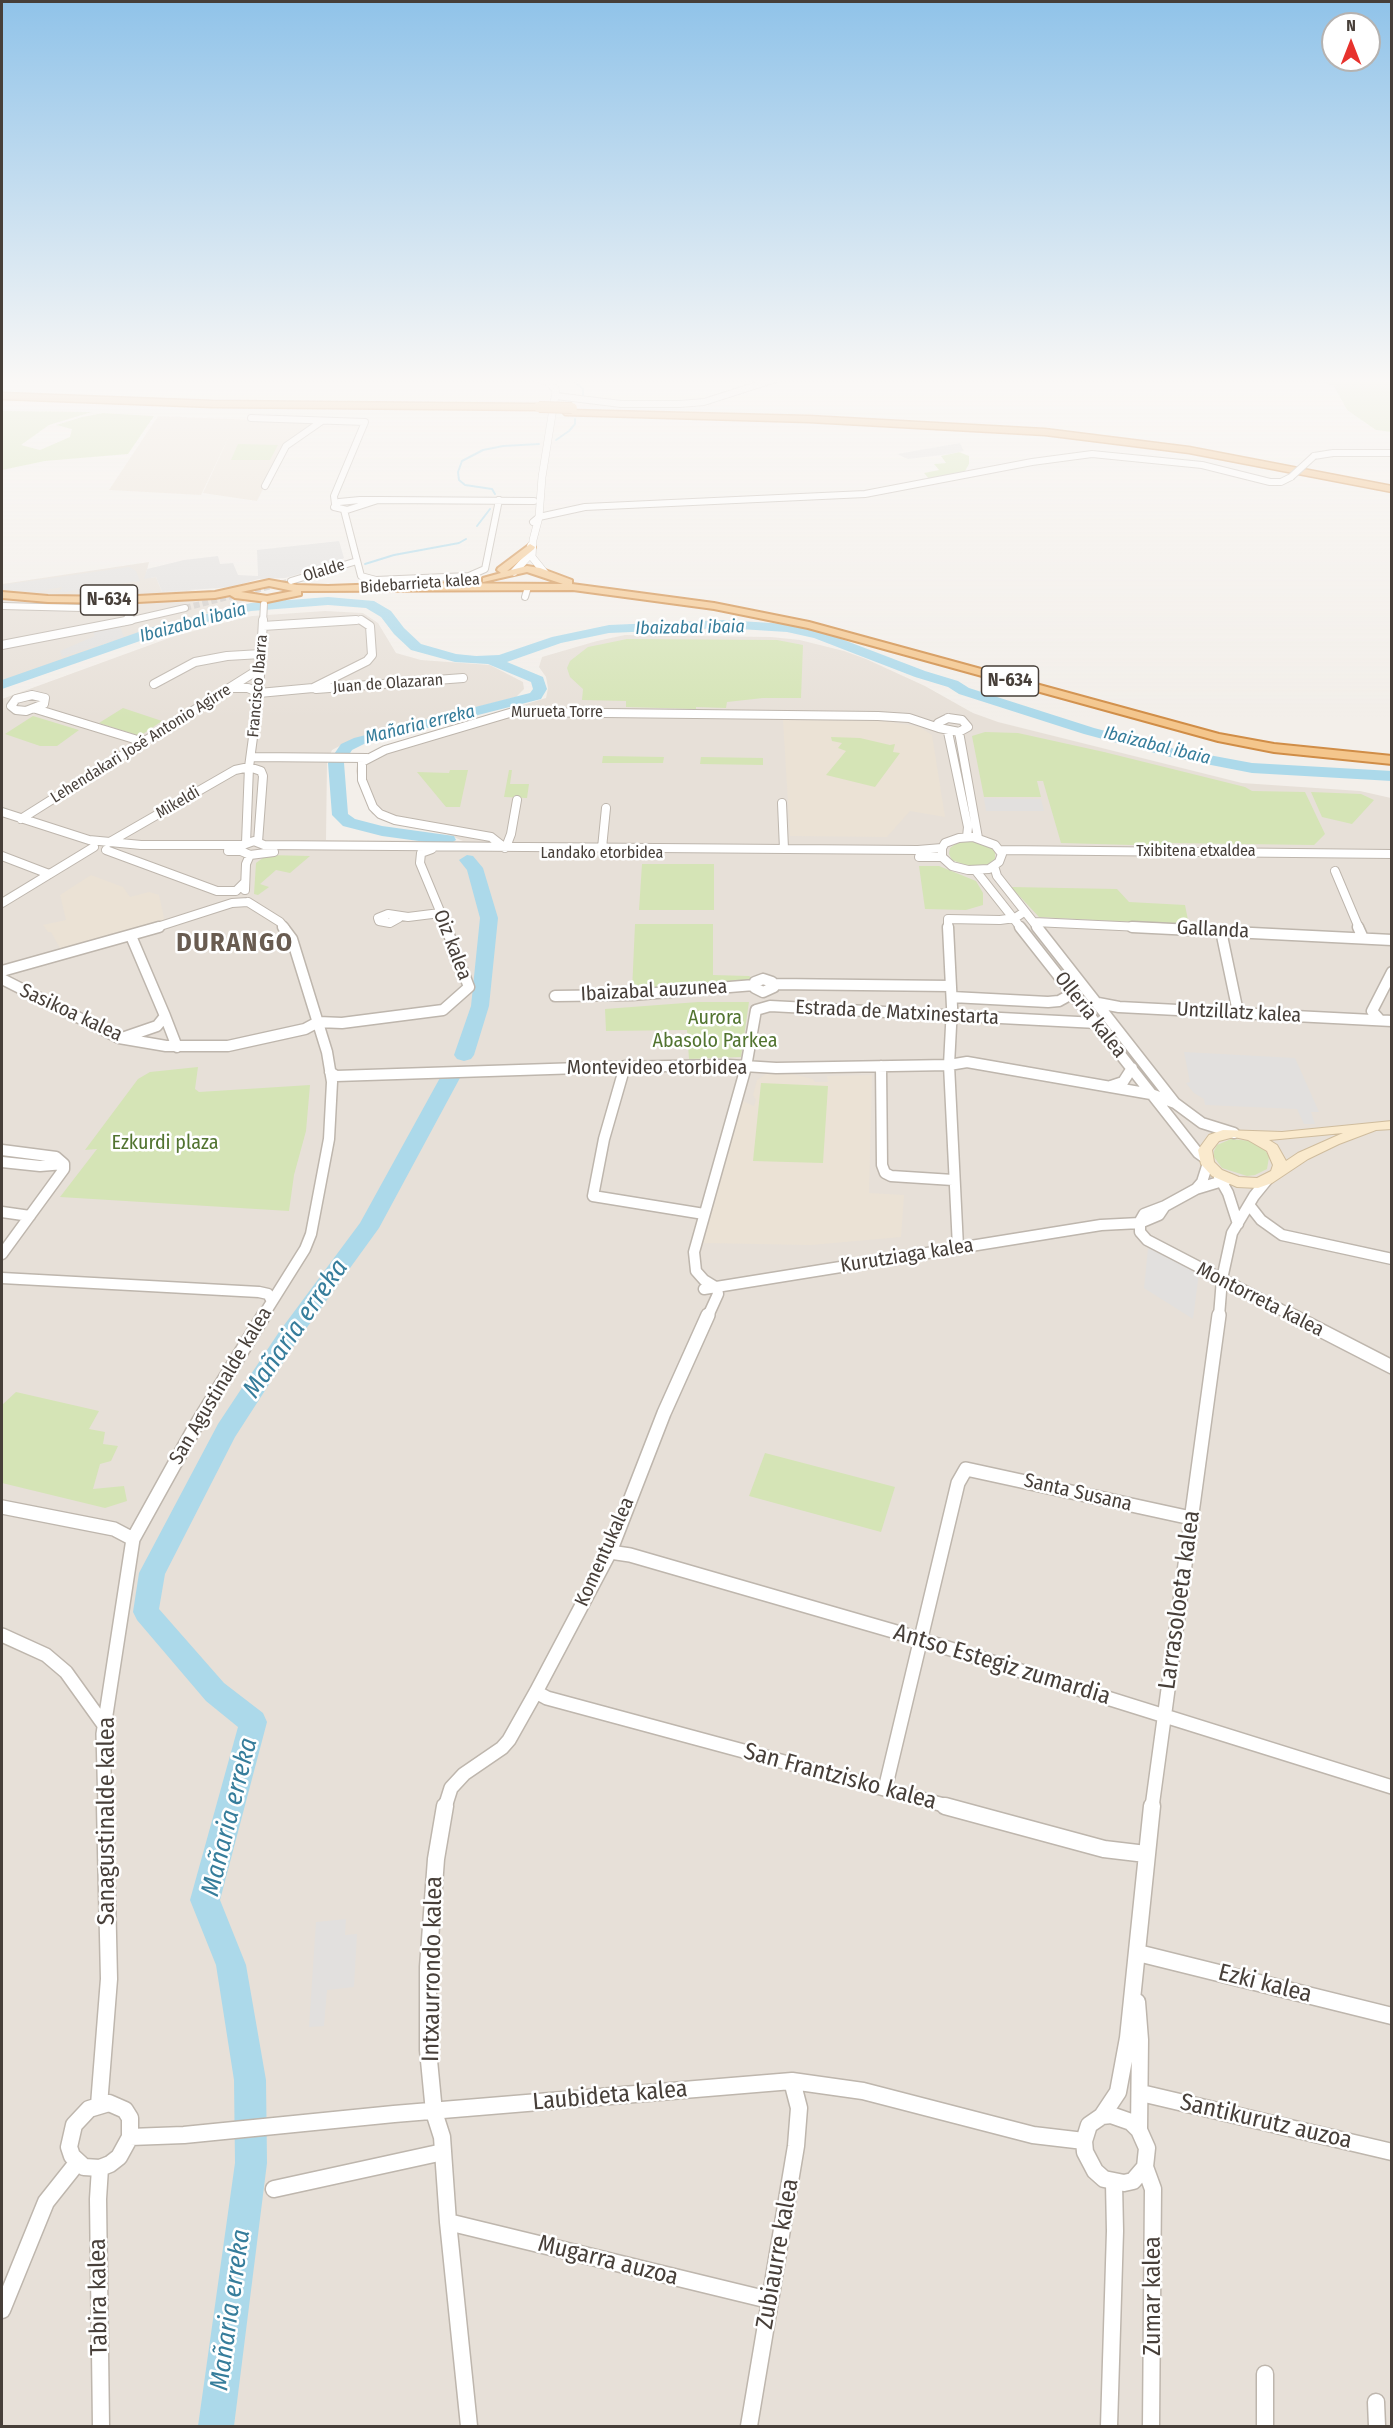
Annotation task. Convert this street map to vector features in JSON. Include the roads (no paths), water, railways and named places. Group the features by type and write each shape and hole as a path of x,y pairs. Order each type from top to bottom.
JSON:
{"highway":[{"path":"401,587 481,579 512,565 532,545 545,561 564,574 631,594"},
{"name":"N-634","path":"513,573 527,569 575,584 631,594"},
{"path":"513,573 508,581 526,590 544,583 548,578 546,574"},
{"name":"Bidebarrieta kalea","path":"268,594 479,582 513,573"},
{"name":"N-634","path":"401,587 526,590 573,587 714,606 809,625 1218,737 1274,748 1392,760"},
{"name":"N-634","path":"2,598 118,600 268,594"}],"main road":[{"path":"1372,1127 1334,1141 1272,1176 1248,1183 1223,1178 1206,1160 1205,1150 1214,1138 1234,1133 1251,1136 1282,1136 1356,1127 1392,1125"},
{"path":"1251,1136 1263,1141 1278,1156 1280,1165 1272,1176"}],"street":[{"path":"338,492 335,500 336,508 344,510"},
{"path":"536,520 534,501 537,492"},
{"path":"536,520 534,501 539,492"},
{"path":"541,492 532,557 546,574"},
{"path":"536,520 571,508 854,495 869,492"},
{"path":"335,500 351,502 378,500 534,501"},
{"path":"344,510 361,576 376,580 475,575 485,568 499,500"},
{"path":"344,510 351,502"},
{"path":"513,573 526,558 532,545"},
{"name":"Olalde","path":"268,594 357,561"},
{"name":"Francisco Ibarra","path":"244,882 249,767 259,693 263,615 268,594"},
{"path":"2,598 121,609 130,615 124,622"},
{"path":"2,645 110,626 185,608"},
{"name":"Juan de Olazaran","path":"263,626 351,620 361,620 370,626 370,658 313,688"},
{"path":"154,684 195,662 226,656 261,654"},
{"name":"Lehendakari José Antonio Agirre","path":"21,819 261,669"},
{"name":"Juan de Olazaran","path":"232,688 248,688 259,693 463,678"},
{"path":"36,709 144,742"},
{"name":"Murueta Torre","path":"363,757 513,712 878,716 909,718 948,732"},
{"path":"939,728 938,723 944,719 958,718 966,722 968,727 959,732 948,732 968,827 967,837"},
{"path":"959,732 978,838"},
{"path":"252,757 363,757 360,770 362,780 373,807 380,814 395,820 491,837 506,847"},
{"path":"57,832 94,848 245,848 261,846 263,776 261,771 249,767"},
{"name":"Mikeldi","path":"107,847 235,770 249,767"},
{"path":"479,853 501,851 506,847 511,834 517,800"},
{"path":"782,803 784,849"},
{"path":"602,848 606,808"},
{"path":"2,812 107,847 217,891 232,903"},
{"path":"967,837 978,838 988,841 1001,854 994,866 976,871 959,869 942,853 951,840 967,837"},
{"name":"Landako etorbidea","path":"261,846 929,850 942,853"},
{"name":"Landako etorbidea","path":"261,846 421,853 942,853"},
{"path":"421,853 429,849 453,847"},
{"path":"3,901 94,848"},
{"name":"Oiz kalea","path":"318,1022 342,1023 436,1012 449,1007 469,987 420,863 421,853"},
{"name":"Txibitena etxaldea","path":"1001,854 1392,854"},
{"name":"Txibitena etxaldea","path":"1001,854 1392,861"},
{"path":"2,856 49,874"},
{"name":"Olleria kalea","path":"994,866 997,876 1024,912 1175,1103 1202,1124 1234,1133"},
{"name":"Olleria kalea","path":"976,871 1151,1094 1206,1160"},
{"path":"1335,871 1363,938"},
{"path":"217,891 236,891 244,882"},
{"path":"4,981 6,970 131,936 232,903 248,902 244,882"},
{"name":"San Agustinalde kalea","path":"133,1539 194,1429 305,1249 311,1234 329,1139 332,1086 330,1072 318,1022 292,939 286,928 248,902"},
{"path":"958,1247 949,1065 952,997 948,919 1014,918 1024,912"},
{"path":"399,918 440,913"},
{"name":"Gallanda","path":"1034,922 1392,940"},
{"path":"1221,931 1238,1012"},
{"path":"131,936 177,1047"},
{"path":"1380,1020 1372,1011 1392,972"},
{"name":"Sasikoa kalea","path":"4,981 119,1038 177,1047 253,1042 305,1029 318,1022"},
{"name":"Ibaizabal auzunea","path":"555,996 627,995 754,985 757,990 763,992 772,989 774,984 950,986"},
{"path":"952,997 1048,1002 1059,1001 1068,996 1071,991"},
{"name":"Untzillatz kalea","path":"1098,1004 1392,1021"},
{"name":"Estrada de Matxinestarta","path":"746,1067 756,1010 770,1006 1097,1023"},
{"path":"119,1038 142,1033 157,1026 165,1016"},
{"path":"949,1050 968,1062 1111,1086 1151,1094 1175,1103"},
{"name":"Montevideo etorbidea","path":"330,1072 336,1076 625,1066 881,1066 949,1065 968,1062"},
{"path":"935,1065 950,1079"},
{"path":"625,1066 604,1139 593,1196 704,1214"},
{"path":"881,1066 882,1165 885,1173 891,1176 953,1180"},
{"path":"717,1288 704,1281 696,1271 694,1252 746,1067"},
{"path":"1111,1086 1123,1082 1132,1068"},
{"path":"2,1150 56,1156 64,1164"},
{"path":"1196,1189 1202,1182 1206,1160"},
{"path":"2,1162 40,1166 64,1164"},
{"path":"2,1254 64,1169 64,1164"},
{"name":"Larrasoloeta kalea","path":"1135,1978 1146,1854 1216,1345 1222,1279 1232,1233 1254,1196 1272,1176"},
{"path":"1141,1228 1159,1215 1165,1206 1196,1189 1223,1178 1238,1224"},
{"path":"1250,1206 1261,1220 1282,1235 1392,1259"},
{"path":"2,1212 30,1216"},
{"name":"Kurutziaga kalea","path":"704,1289 958,1247 1110,1225 1141,1228"},
{"name":"Montorreta kalea","path":"1141,1228 1147,1240 1392,1367"},
{"path":"2,1278 259,1292 268,1294 272,1301"},
{"name":"Komentukalea","path":"451,1788 464,1774 502,1748 536,1692 610,1552 664,1413 718,1294 717,1288"},
{"name":"Santa Susana","path":"920,1639 958,1483 966,1469 1191,1518"},
{"path":"2,1507 114,1528 133,1539"},
{"name":"Sanagustinalde kalea","path":"99,2105 109,1979 102,1769 104,1725 133,1539"},
{"name":"Antso Estegiz zumardia","path":"610,1552 630,1555 920,1639 1392,1787"},
{"path":"2,1635 46,1655 66,1672 104,1725"},
{"path":"885,1789 920,1639"},
{"name":"San Frantzisko kalea","path":"536,1692 569,1704 1104,1849 1146,1854"},
{"name":"Intxaurrondo kalea","path":"451,1788 445,1806 436,1859 428,1967 428,2050 434,2112 442,2137 448,2222 469,2427"},
{"name":"Ezki kalea","path":"1138,1953 1392,2016"},
{"path":"1135,1978 1140,2040 1139,2130"},
{"path":"1102,2116 1121,2117 1139,2130 1148,2148 1145,2167 1133,2181 1114,2183 1095,2171 1085,2152 1084,2141 1089,2126 1102,2116 1118,2092 1135,1978"},
{"name":"Laubideta kalea","path":"130,2137 184,2135 792,2081 863,2091 1033,2135 1084,2141"},
{"name":"Zubiaurre kalea","path":"749,2427 796,2146 799,2108 792,2081"},
{"name":"Santikurutz auzoa","path":"1141,2093 1392,2151"},
{"path":"99,2105 118,2105 125,2110 132,2127 130,2137 119,2157 100,2168 92,2169 77,2163 69,2147 74,2126 89,2109 99,2105"},
{"path":"274,2189 443,2152"},
{"path":"2,2310 46,2202 77,2163"},
{"name":"Zumar kalea","path":"1145,2167 1153,2189 1151,2427"},
{"name":"Tabira kalea","path":"100,2168 98,2199 101,2427"},
{"path":"1109,2427 1115,2231 1114,2183"},
{"name":"Mugarra auzoa","path":"448,2222 770,2300"},
{"path":"1264,2374 1265,2427"},
{"path":"1376,2402 1377,2427"}],"waterway":[{"path":"477,526 490,509"},
{"path":"365,564 394,555 459,543 466,539"},
{"path":"305,581 346,569"},
{"name":"Ibaizabal ibaia","path":"284,604 286,599"},
{"name":"Ibaizabal ibaia","path":"2,685 158,630 251,607 328,601 369,604 386,614 399,631 416,647 455,658 476,660 501,659 557,640 609,629 724,624 787,628 818,635 920,674 953,684 964,691 1089,731 1170,752 1252,768 1392,776"},
{"name":"Mañaria erreka","path":"448,840 382,831 349,823 340,815 336,763 346,747 359,741 536,696 540,689 538,680 491,660"},
{"name":"Mañaria erreka","path":"464,1055 480,1006 489,918 475,868 467,860"},
{"name":"Mañaria erreka","path":"216,2426 251,2163 250,2080 231,1965 205,1900 253,1722 215,1692 146,1612 152,1573 226,1431 287,1338 368,1228 451,1076"}],"tunnel":[{"path":"185,608 291,581"}],"district":[{"name":"DURANGO","path":"235,944"}],"park label":[{"name":"Aurora Abasolo Parkea","path":"715,1030"},
{"name":"Ezkurdi plaza","path":"165,1143"}]}
